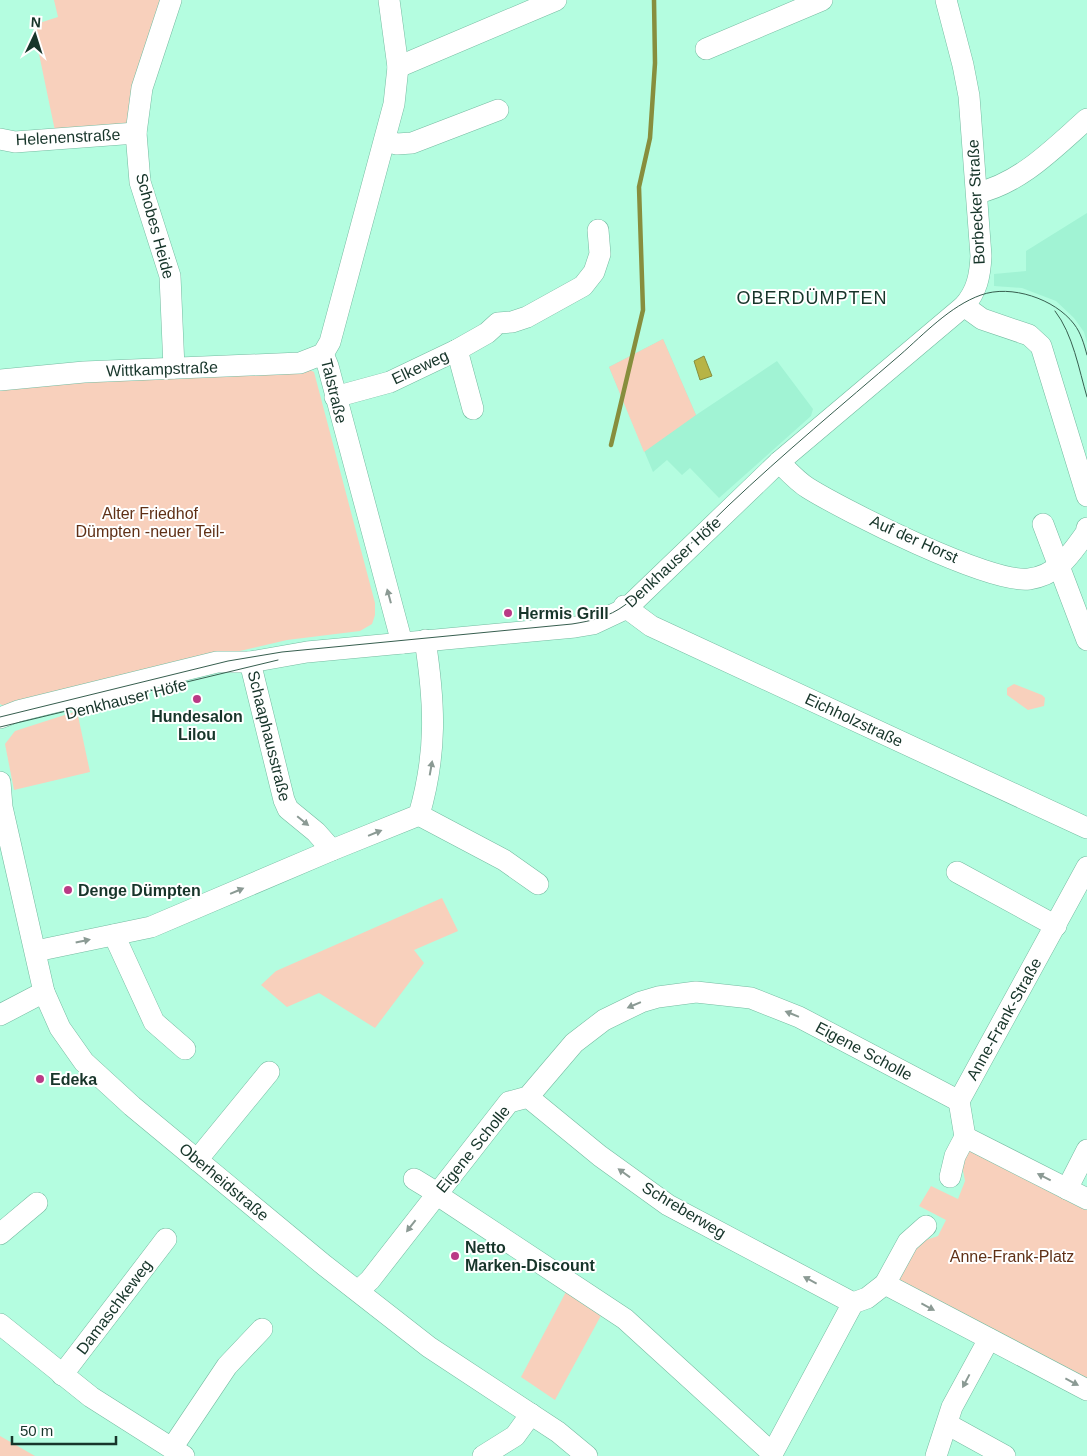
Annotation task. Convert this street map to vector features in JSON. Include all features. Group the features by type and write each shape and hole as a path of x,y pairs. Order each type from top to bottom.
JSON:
{"street":[{"name":"Schobes Heide","path":"171,0 142,88 136,133 140,182 170,276 174,368"},
{"name":"Talstraße","path":"389,0 398,67 394,104 330,342 323,354 328,366 402,643"},
{"path":"398,67 556,0"},
{"path":"706,49 822,0"},
{"name":"Borbecker Straße","path":"946,0 969,96 977,193 980,274 974,294 964,306"},
{"path":"385,141 397,144 412,143 498,110"},
{"path":"977,193 997,188 1034,164 1087,119"},
{"name":"Helenenstraße","path":"0,139 15,142 136,133"},
{"name":"Elkeweg","path":"335,398 390,382 457,350 486,333 498,322 512,322 527,317 584,286 594,272 600,254 598,230"},
{"path":"964,306 982,319 1030,335 1041,346 1087,496"},
{"name":"Denkhauser Höfe","path":"0,718 18,711 217,662 250,662 307,652 593,624 626,607 780,462 964,306"},
{"path":"457,350 473,409"},
{"name":"Wittkampstraße","path":"0,380 84,372 300,363 323,354"},
{"name":"Auf der Horst","path":"780,462 806,487 895,533 995,575 1028,579 1060,566"},
{"path":"1043,524 1087,640"},
{"path":"1060,566 1086,533 1087,528"},
{"name":"Eichholzstraße","path":"626,607 651,626 1087,828"},
{"path":"419,815 433,756 434,723 425,640"},
{"name":"Denkhauser Höfe","path":"0,724 14,725 53,718 224,674 250,662"},
{"name":"Schaaphausstraße","path":"250,662 284,800 288,809 316,832 332,850"},
{"name":"Oberheidstraße","path":"0,782 1,804 44,992 60,1028 84,1062 132,1106 358,1291 442,1356 558,1432 587,1456"},
{"path":"36,951 151,927 419,815 504,860 538,884"},
{"name":"Anne-Frank-Straße","path":"959,1101 1087,867"},
{"path":"957,872 1056,926"},
{"path":"114,935 154,1022 185,1049"},
{"path":"0,1015 44,992"},
{"name":"Eigene Scholle","path":"358,1291 509,1102 528,1097 574,1043 604,1020 641,1002 658,997 696,992 752,998 799,1017 959,1101"},
{"path":"197,1160 270,1072"},
{"name":"Schreberweg","path":"528,1097 600,1156 668,1205 853,1303"},
{"path":"950,1177 954,1156 965,1137 959,1101"},
{"path":"965,1137 1087,1199"},
{"path":"1067,1189 1087,1150"},
{"path":"414,1179 625,1319 771,1455 853,1303 867,1298 885,1284 908,1242 926,1226"},
{"path":"0,1234 37,1203"},
{"name":"Damaschkeweg","path":"62,1375 166,1239"},
{"path":"885,1284 1087,1390"},
{"path":"0,1324 91,1397 178,1452 227,1366 262,1329"},
{"path":"936,1456 952,1407 989,1339"},
{"path":"483,1456 515,1436 531,1414"},
{"path":"947,1424 1005,1456"}],"shaded area":[{"path":"1087,213 1087,343 1084,332 1074,318 1056,301 1022,288 994,286 994,274 1026,271 1026,251"},
{"path":"663,339 696,415 777,361 813,409 811,416 719,498 690,468 682,475 667,460 653,472 609,367"},
{"path":"704,356 712,376 700,380 694,361"}],"green space":[{"path":"54,0 163,0 145,46 128,122 120,127 55,131 33,25 58,17"},
{"path":"663,339 696,415 644,452 609,367"},
{"name":"Alter Friedhof Dümpten -neuer Teil-","path":"308,369 314,372 375,603 375,615 372,624 360,631 287,640 4,706 0,704 0,387"},
{"path":"1014,684 1042,695 1045,698 1044,706 1028,710 1007,695 1007,688"},
{"path":"77,711 90,772 14,790 5,744 15,731"},
{"path":"442,898 458,931 414,950 424,963 375,1028 319,993 287,1007 261,985 276,971"},
{"name":"Anne-Frank-Platz","path":"965,1148 1087,1207 1087,1382 899,1284 897,1276 914,1244 938,1236 946,1220 919,1206 931,1186 958,1199 965,1181 961,1160"},
{"path":"568,1288 604,1310 555,1400 521,1377"},
{"path":"0,1436 35,1456 0,1456"}],"waterway":[{"path":"611,445 643,310 639,187 650,138 655,63 654,0"}],"tram line":[{"path":"0,717 228,661 282,652 572,624 600,618 613,613 639,594 729,505 813,429 938,321 970,300 981,295 1006,291 1032,296 1044,301 1056,307 1074,324 1087,355"},
{"path":"1055,311 1071,341 1087,397"},
{"path":"0,727 278,660"}],"place":[{"name":"Hermis Grill","path":"508,613"},
{"name":"Hundesalon Lilou","path":"197,699"},
{"name":"Denge Dümpten","path":"68,890"},
{"name":"Edeka","path":"40,1079"},
{"name":"Netto Marken-Discount","path":"455,1256"}],"district":[{"name":"OBERDÜMPTEN","path":"812,298"}]}
